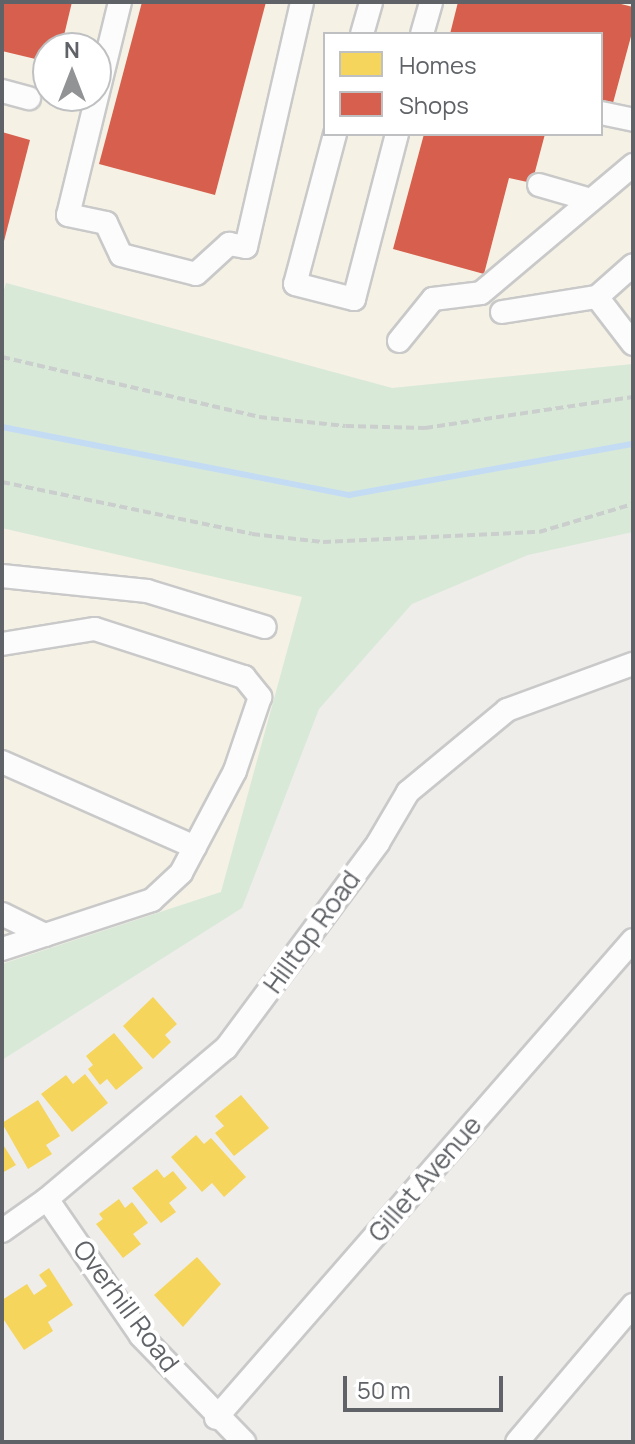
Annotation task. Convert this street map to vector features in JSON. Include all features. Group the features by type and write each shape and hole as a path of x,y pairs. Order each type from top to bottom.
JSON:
{"street":[{"path":"120,2 68,215 106,223 121,255 196,274 229,244 246,247 302,2"},
{"path":"363,32 371,2"},
{"path":"423,32 431,2"},
{"path":"2,91 29,98"},
{"path":"603,113 633,120"},
{"path":"334,136 295,284 354,299 396,136"},
{"path":"399,341 433,299 481,293 633,165"},
{"path":"539,185 591,200"},
{"path":"502,312 597,297 633,265"},
{"path":"597,297 633,344"},
{"path":"2,576 147,591 265,627"},
{"path":"2,644 95,629 244,677 260,697 235,771 181,873 152,900 2,949"},
{"name":"Hilltop Road","path":"2,1231 47,1199 226,1048 378,843 408,792 507,710 633,664"},
{"path":"2,762 195,847"},
{"path":"2,914 45,935"},
{"name":"Gillet Avenue","path":"216,1418 633,940"},
{"name":"Overhill Road","path":"47,1199 141,1336 216,1418 244,1442"},
{"path":"517,1442 633,1305"}],"path":[{"path":"2,357 259,417 346,426 425,428 633,397"},
{"path":"2,482 252,534 323,542 539,532 633,504"}],"shaded area":[{"path":"2,2 633,2 633,364 392,388 7,283 2,297"},
{"path":"2,528 302,596 221,892 2,964"}],"green space":[{"path":"6,283 392,388 633,364 633,532 528,555 412,604 319,709 242,908 2,1060 2,964 221,892 302,597 2,528 2,297"}],"building: Homes":[{"path":"153,997 177,1024 165,1035 171,1042 153,1059 123,1026"},
{"path":"114,1033 143,1068 116,1090 107,1079 100,1085 88,1069 93,1065 86,1056"},
{"path":"85,1074 108,1103 72,1132 41,1094 66,1075 73,1084"},
{"path":"241,1095 269,1128 234,1156 215,1133 224,1126 215,1116"},
{"path":"38,1100 60,1136 46,1145 52,1154 28,1169 2,1123"},
{"path":"196,1135 204,1144 211,1138 246,1177 224,1197 212,1183 202,1192 171,1157"},
{"path":"2,1143 16,1165 2,1173"},
{"path":"157,1169 164,1178 173,1171 187,1188 169,1203 176,1212 161,1223 132,1188"},
{"path":"119,1199 125,1208 132,1202 148,1223 133,1234 141,1244 123,1258 96,1224 103,1219 99,1214"},
{"path":"197,1257 221,1284 183,1327 154,1295"},
{"path":"49,1268 73,1305 48,1322 53,1331 24,1350 2,1317 2,1300 27,1284 34,1295 47,1286 39,1275"}],"building: Shops":[{"path":"2,2 72,2 65,32 32,32 32,58 2,51"},
{"path":"142,2 266,2 215,195 99,164"},
{"path":"458,2 613,2 633,7 633,29 613,103 603,100 603,32 450,32"},
{"path":"2,132 30,140 3,245 2,245"},
{"path":"423,136 544,136 532,183 509,178 484,274 393,249"}],"waterway":[{"path":"2,427 349,495 633,444"}]}
